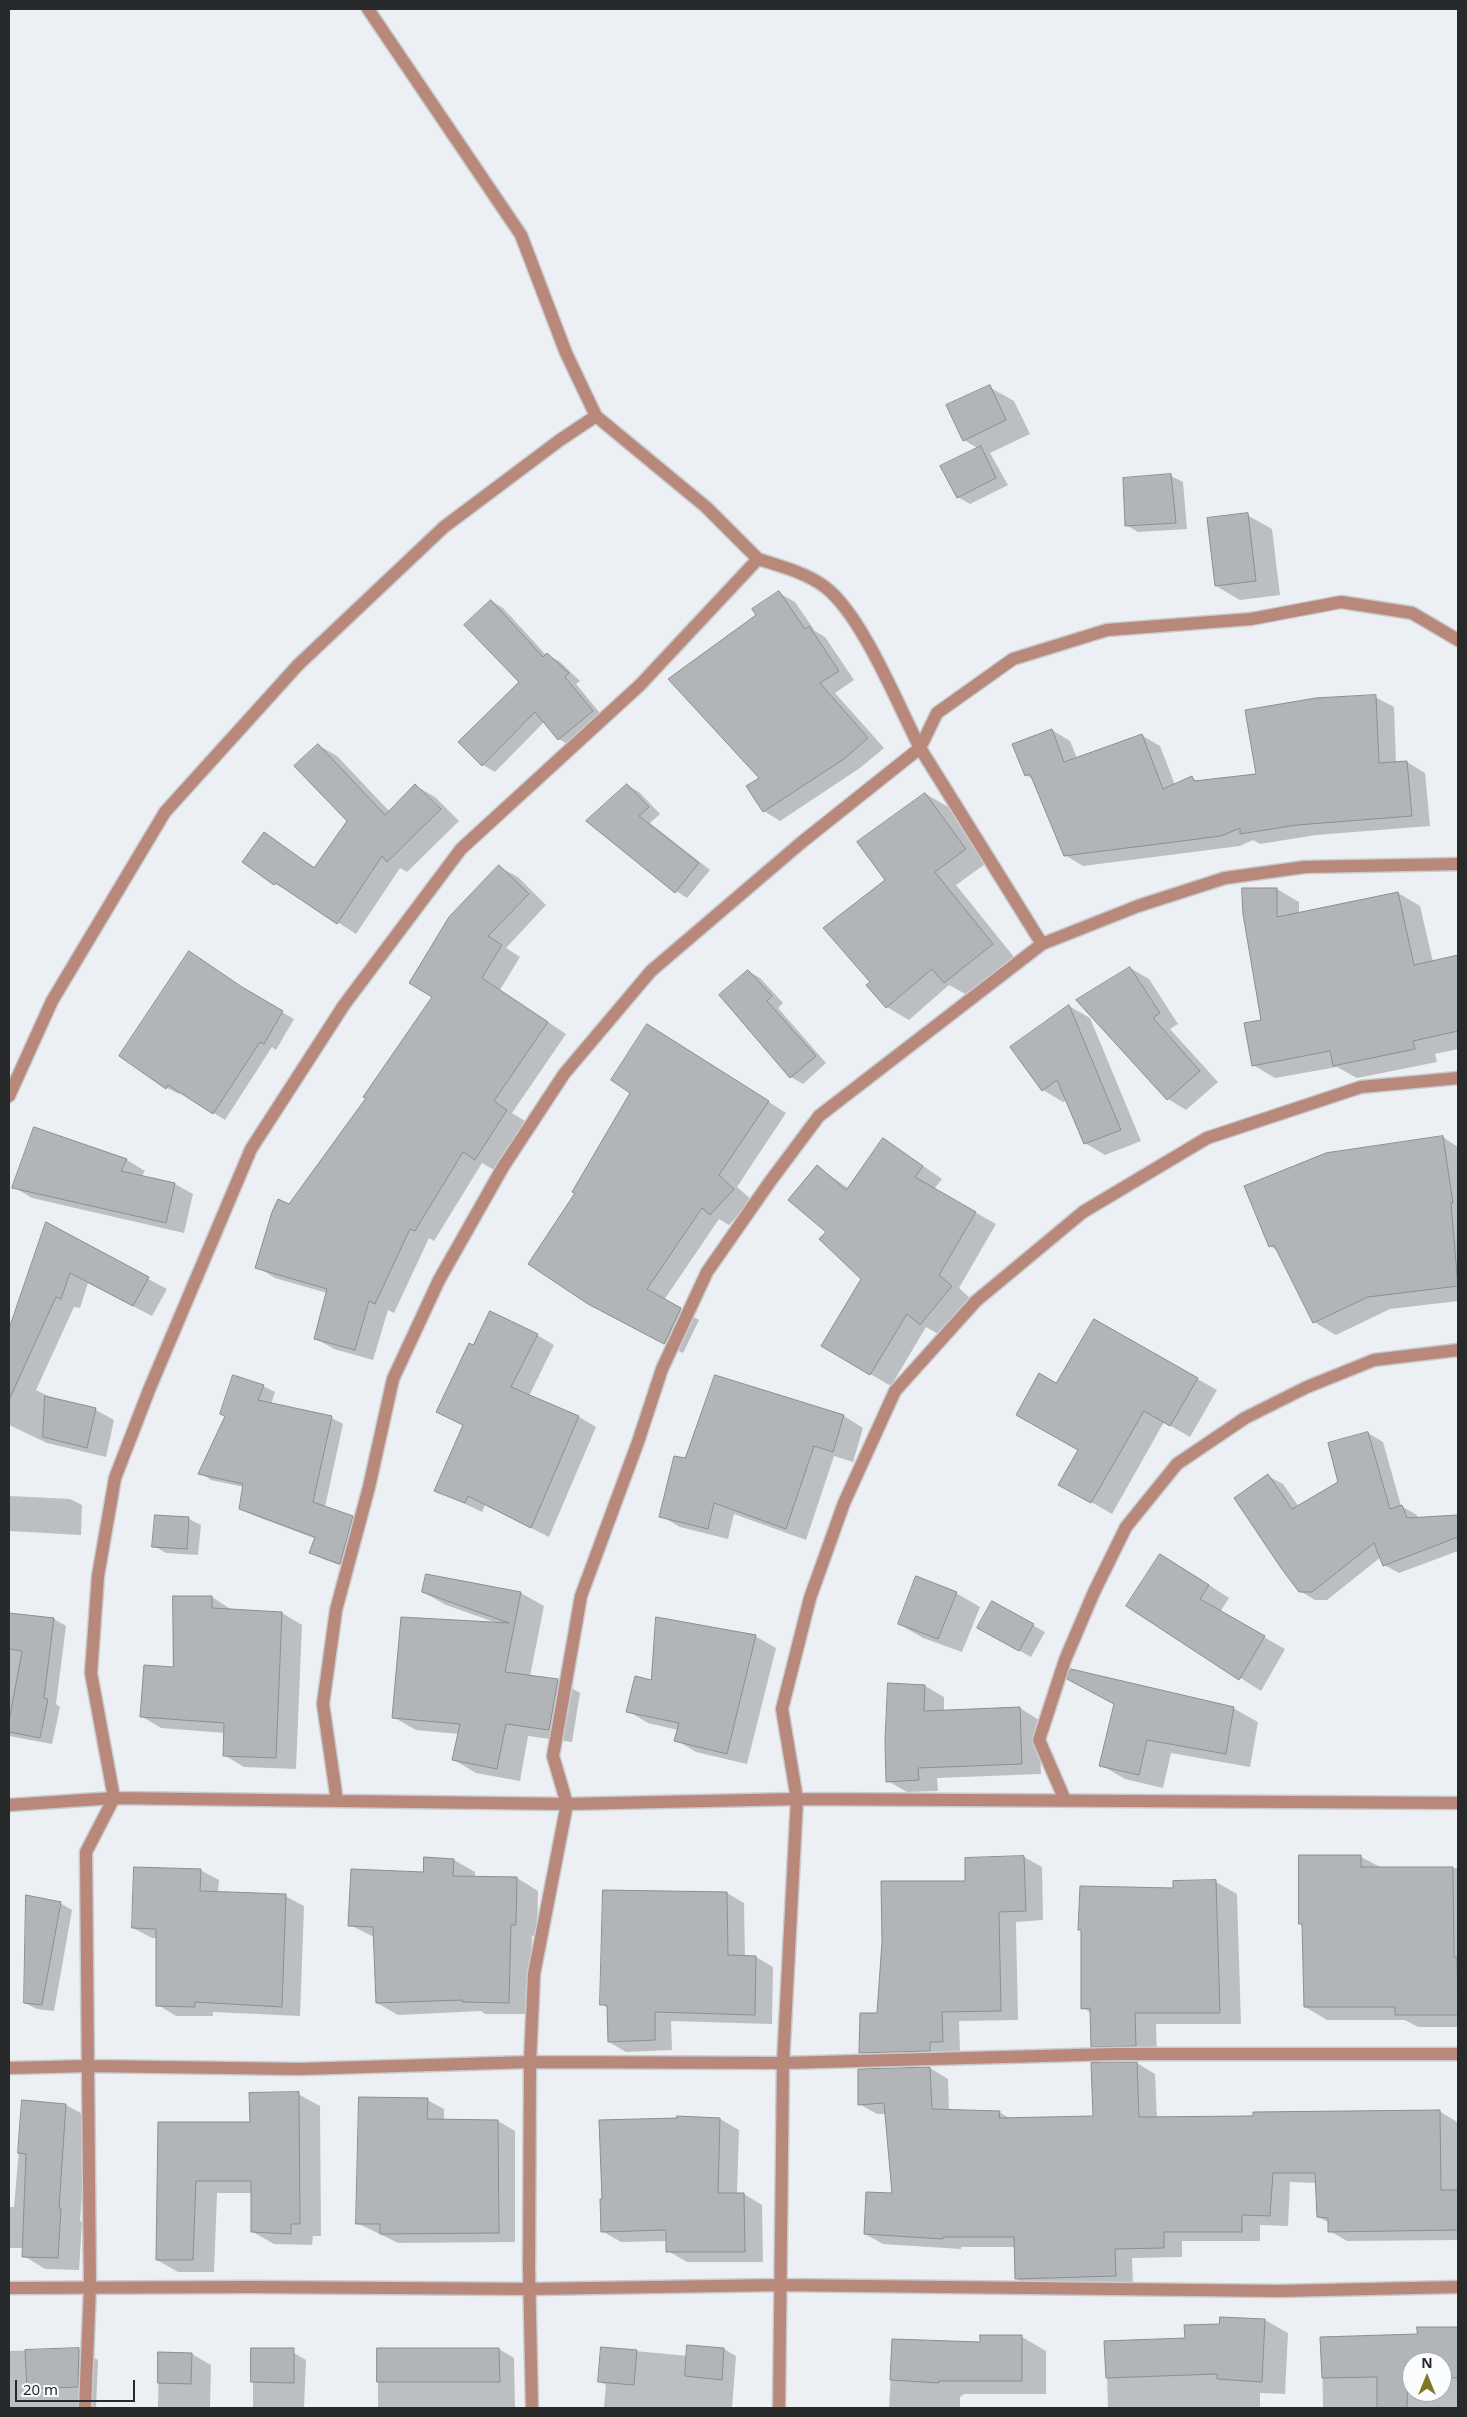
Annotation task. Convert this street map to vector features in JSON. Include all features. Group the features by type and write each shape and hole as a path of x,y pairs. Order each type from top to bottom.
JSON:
{"street":[{"path":"368,9 521,234 566,353 596,416 706,507 758,558 793,570 825,587 856,622 920,748 1042,944"},
{"path":"9,1096 52,1001 165,812 298,665 444,527 560,440 596,416"},
{"path":"85,2408 90,2288 86,1852 114,1798 91,1673 98,1576 115,1478 149,1390 251,1150 344,1005 462,849 640,685 758,558"},
{"path":"336,1802 323,1704 336,1610 369,1487 392,1379 439,1280 503,1167 564,1074 651,971 802,842 920,748 936,713 1013,659 1107,630 1251,619 1341,602 1412,613 1458,640"},
{"path":"532,2408 530,2062 534,1974 567,1804 553,1756 581,1596 638,1442 662,1369 708,1272 769,1183 819,1116 1042,944 1138,906 1225,878 1305,867 1458,864"},
{"path":"779,2408 783,2063 797,1799 782,1709 810,1598 844,1503 895,1391 976,1301 1083,1212 1207,1138 1362,1087 1458,1078"},
{"path":"1065,1800 1039,1740 1065,1660 1094,1592 1126,1527 1177,1464 1245,1418 1374,1360 1458,1350"},
{"path":"9,1805 114,1798 567,1804 797,1799 1458,1803"},
{"path":"9,2068 89,2066 299,2069 530,2062 783,2063 1115,2054 1458,2054"},
{"path":"9,2288 530,2290 780,2285 1280,2291 1458,2287"}],"building":[{"path":"990,385 1006,420 963,441 946,405"},
{"path":"981,446 996,478 957,498 940,466"},
{"path":"1171,474 1176,523 1125,526 1123,478"},
{"path":"1248,513 1256,581 1215,586 1207,518"},
{"path":"779,591 805,629 809,626 839,671 820,683 868,738 844,759 763,812 746,786 759,778 668,679 756,615 752,609"},
{"path":"491,600 543,657 547,653 569,673 565,677 593,711 558,740 535,712 482,766 458,742 519,682 464,625"},
{"path":"1376,695 1379,763 1407,761 1412,816 1297,825 1240,834 1240,828 1221,836 1064,856 1030,774 1025,776 1012,744 1052,729 1064,762 1142,734 1163,789 1192,776 1194,781 1256,774 1245,710 1316,698"},
{"path":"318,744 385,815 415,784 441,809 387,862 382,856 337,924 276,883 274,885 242,862 264,832 314,868 347,821 294,766"},
{"path":"627,784 649,807 639,816 699,863 675,893 586,821"},
{"path":"925,793 966,849 935,872 993,944 944,983 932,969 886,1008 866,985 870,982 823,928 885,880 857,842"},
{"path":"499,865 529,894 488,936 502,945 482,978 548,1022 494,1101 507,1110 475,1160 463,1152 415,1231 410,1229 375,1304 369,1301 355,1350 314,1339 327,1289 255,1268 272,1212 278,1199 289,1204 366,1098 363,1097 432,997 409,983 449,917"},
{"path":"1242,888 1277,888 1277,917 1398,892 1414,965 1458,955 1458,1031 1413,1041 1415,1049 1333,1066 1330,1051 1252,1066 1244,1023 1261,1020 1243,914"},
{"path":"189,951 242,987 283,1011 264,1044 260,1042 213,1114 168,1085 166,1089 119,1056"},
{"path":"1130,967 1160,1013 1153,1018 1200,1071 1167,1100 1076,1000"},
{"path":"748,970 772,996 767,1001 816,1056 790,1078 719,995"},
{"path":"1069,1005 1121,1130 1084,1144 1057,1080 1042,1091 1010,1047"},
{"path":"647,1024 769,1101 719,1175 734,1189 710,1215 702,1208 647,1289 681,1308 664,1344 588,1304 528,1264 575,1193 572,1192 630,1093 611,1080"},
{"path":"34,1127 127,1159 121,1171 175,1183 166,1223 12,1188"},
{"path":"1443,1136 1453,1203 1451,1203 1458,1286 1368,1297 1313,1323 1274,1245 1269,1247 1244,1186 1326,1153"},
{"path":"883,1138 923,1166 915,1177 976,1212 939,1275 952,1286 920,1325 907,1314 870,1375 821,1346 861,1279 819,1239 826,1232 788,1200 817,1165 846,1190"},
{"path":"46,1222 149,1277 133,1306 70,1273 61,1299 56,1297 9,1400 9,1329"},
{"path":"490,1311 538,1334 511,1387 579,1416 531,1528 468,1496 465,1503 434,1491 463,1425 436,1412 469,1343 473,1345"},
{"path":"1094,1319 1198,1378 1170,1426 1144,1411 1091,1503 1058,1485 1078,1450 1016,1415 1039,1373 1056,1383"},
{"path":"233,1375 264,1385 258,1400 332,1416 313,1502 353,1516 340,1564 309,1553 315,1537 239,1509 243,1484 198,1474 225,1416 220,1414"},
{"path":"715,1375 844,1415 833,1452 814,1446 786,1529 714,1503 708,1529 659,1517 674,1456 685,1458"},
{"path":"45,1396 96,1408 87,1448 43,1437"},
{"path":"1368,1432 1390,1509 1402,1505 1407,1518 1458,1515 1458,1537 1383,1566 1374,1543 1312,1592 1299,1592 1234,1498 1268,1474 1292,1509 1338,1482 1328,1443"},
{"path":"155,1515 189,1517 187,1549 152,1547"},
{"path":"1160,1554 1209,1585 1200,1599 1265,1636 1239,1680 1126,1606"},
{"path":"426,1574 521,1592 505,1672 558,1679 549,1730 506,1724 497,1769 452,1760 460,1724 392,1718 401,1617 509,1623 422,1592"},
{"path":"916,1576 957,1592 938,1639 898,1624"},
{"path":"173,1596 212,1596 212,1608 282,1612 276,1758 223,1756 224,1723 140,1717 144,1665 173,1667"},
{"path":"992,1601 1034,1624 1019,1651 977,1628"},
{"path":"9,1613 54,1618 44,1698 48,1699 40,1738 9,1732 9,1721 22,1651 9,1649"},
{"path":"656,1617 756,1635 727,1754 674,1741 679,1723 626,1712 635,1676 651,1680"},
{"path":"1071,1669 1234,1707 1226,1754 1147,1740 1139,1775 1099,1766 1114,1704 1067,1679"},
{"path":"888,1683 925,1685 924,1711 1020,1707 1022,1764 918,1768 919,1780 886,1782 885,1741"},
{"path":"1299,1855 1361,1855 1361,1867 1453,1867 1454,1957 1457,1957 1458,2015 1395,2015 1395,2007 1304,2007 1302,1924 1299,1924"},
{"path":"1024,1856 1026,1911 999,1912 1001,2011 942,2012 943,2042 930,2042 930,2051 859,2053 860,2013 877,2013 882,1942 881,1881 965,1881 965,1858"},
{"path":"424,1857 454,1859 453,1876 517,1877 516,1925 511,1925 509,2003 462,2002 462,2000 376,2003 373,1927 348,1926 351,1869 423,1872"},
{"path":"134,1867 201,1869 200,1891 286,1894 282,2007 195,2002 195,2007 156,2006 156,1929 132,1928"},
{"path":"1216,1880 1220,2013 1135,2013 1136,2046 1091,2047 1090,2008 1081,2009 1081,1930 1078,1930 1080,1886 1173,1888 1173,1881"},
{"path":"603,1890 727,1892 728,1955 756,1956 755,2015 655,2012 655,2040 608,2042 607,2005 600,2005"},
{"path":"26,1895 61,1902 42,2005 24,2003"},
{"path":"1137,2062 1139,2117 1253,2116 1253,2112 1440,2110 1441,2190 1458,2190 1458,2230 1328,2232 1328,2218 1317,2217 1315,2173 1273,2173 1270,2216 1242,2215 1242,2232 1164,2232 1164,2248 1115,2249 1116,2276 1015,2279 1014,2237 943,2237 943,2239 864,2234 866,2192 892,2193 884,2103 858,2105 858,2069 930,2067 932,2109 1000,2111 999,2118 1093,2116 1091,2063"},
{"path":"299,2092 300,2224 291,2224 291,2234 251,2232 251,2181 196,2181 193,2260 156,2260 158,2122 250,2122 249,2093"},
{"path":"359,2097 428,2098 427,2119 498,2120 499,2233 380,2234 380,2224 356,2224"},
{"path":"22,2100 66,2104 59,2208 61,2208 58,2258 22,2257 26,2154 18,2153"},
{"path":"677,2116 720,2118 718,2193 744,2193 745,2252 666,2252 666,2230 601,2232 600,2199 602,2199 599,2120 677,2118"},
{"path":"1220,2317 1265,2319 1262,2382 1217,2379 1217,2374 1106,2378 1104,2341 1185,2338 1184,2325 1219,2324"},
{"path":"1417,2327 1458,2327 1458,2378 1452,2378 1452,2352 1402,2352 1402,2402 1407,2402 1407,2408 1377,2408 1377,2377 1322,2378 1320,2337 1417,2334"},
{"path":"980,2335 1022,2335 1022,2381 939,2381 939,2383 890,2380 892,2339 980,2342"},
{"path":"687,2345 724,2348 722,2380 685,2376"},
{"path":"601,2347 637,2350 634,2385 598,2382"},
{"path":"79,2348 78,2387 27,2389 25,2350"},
{"path":"251,2348 294,2348 294,2383 251,2382"},
{"path":"377,2348 499,2348 500,2382 377,2382"},
{"path":"158,2352 192,2353 191,2384 158,2383"}]}
